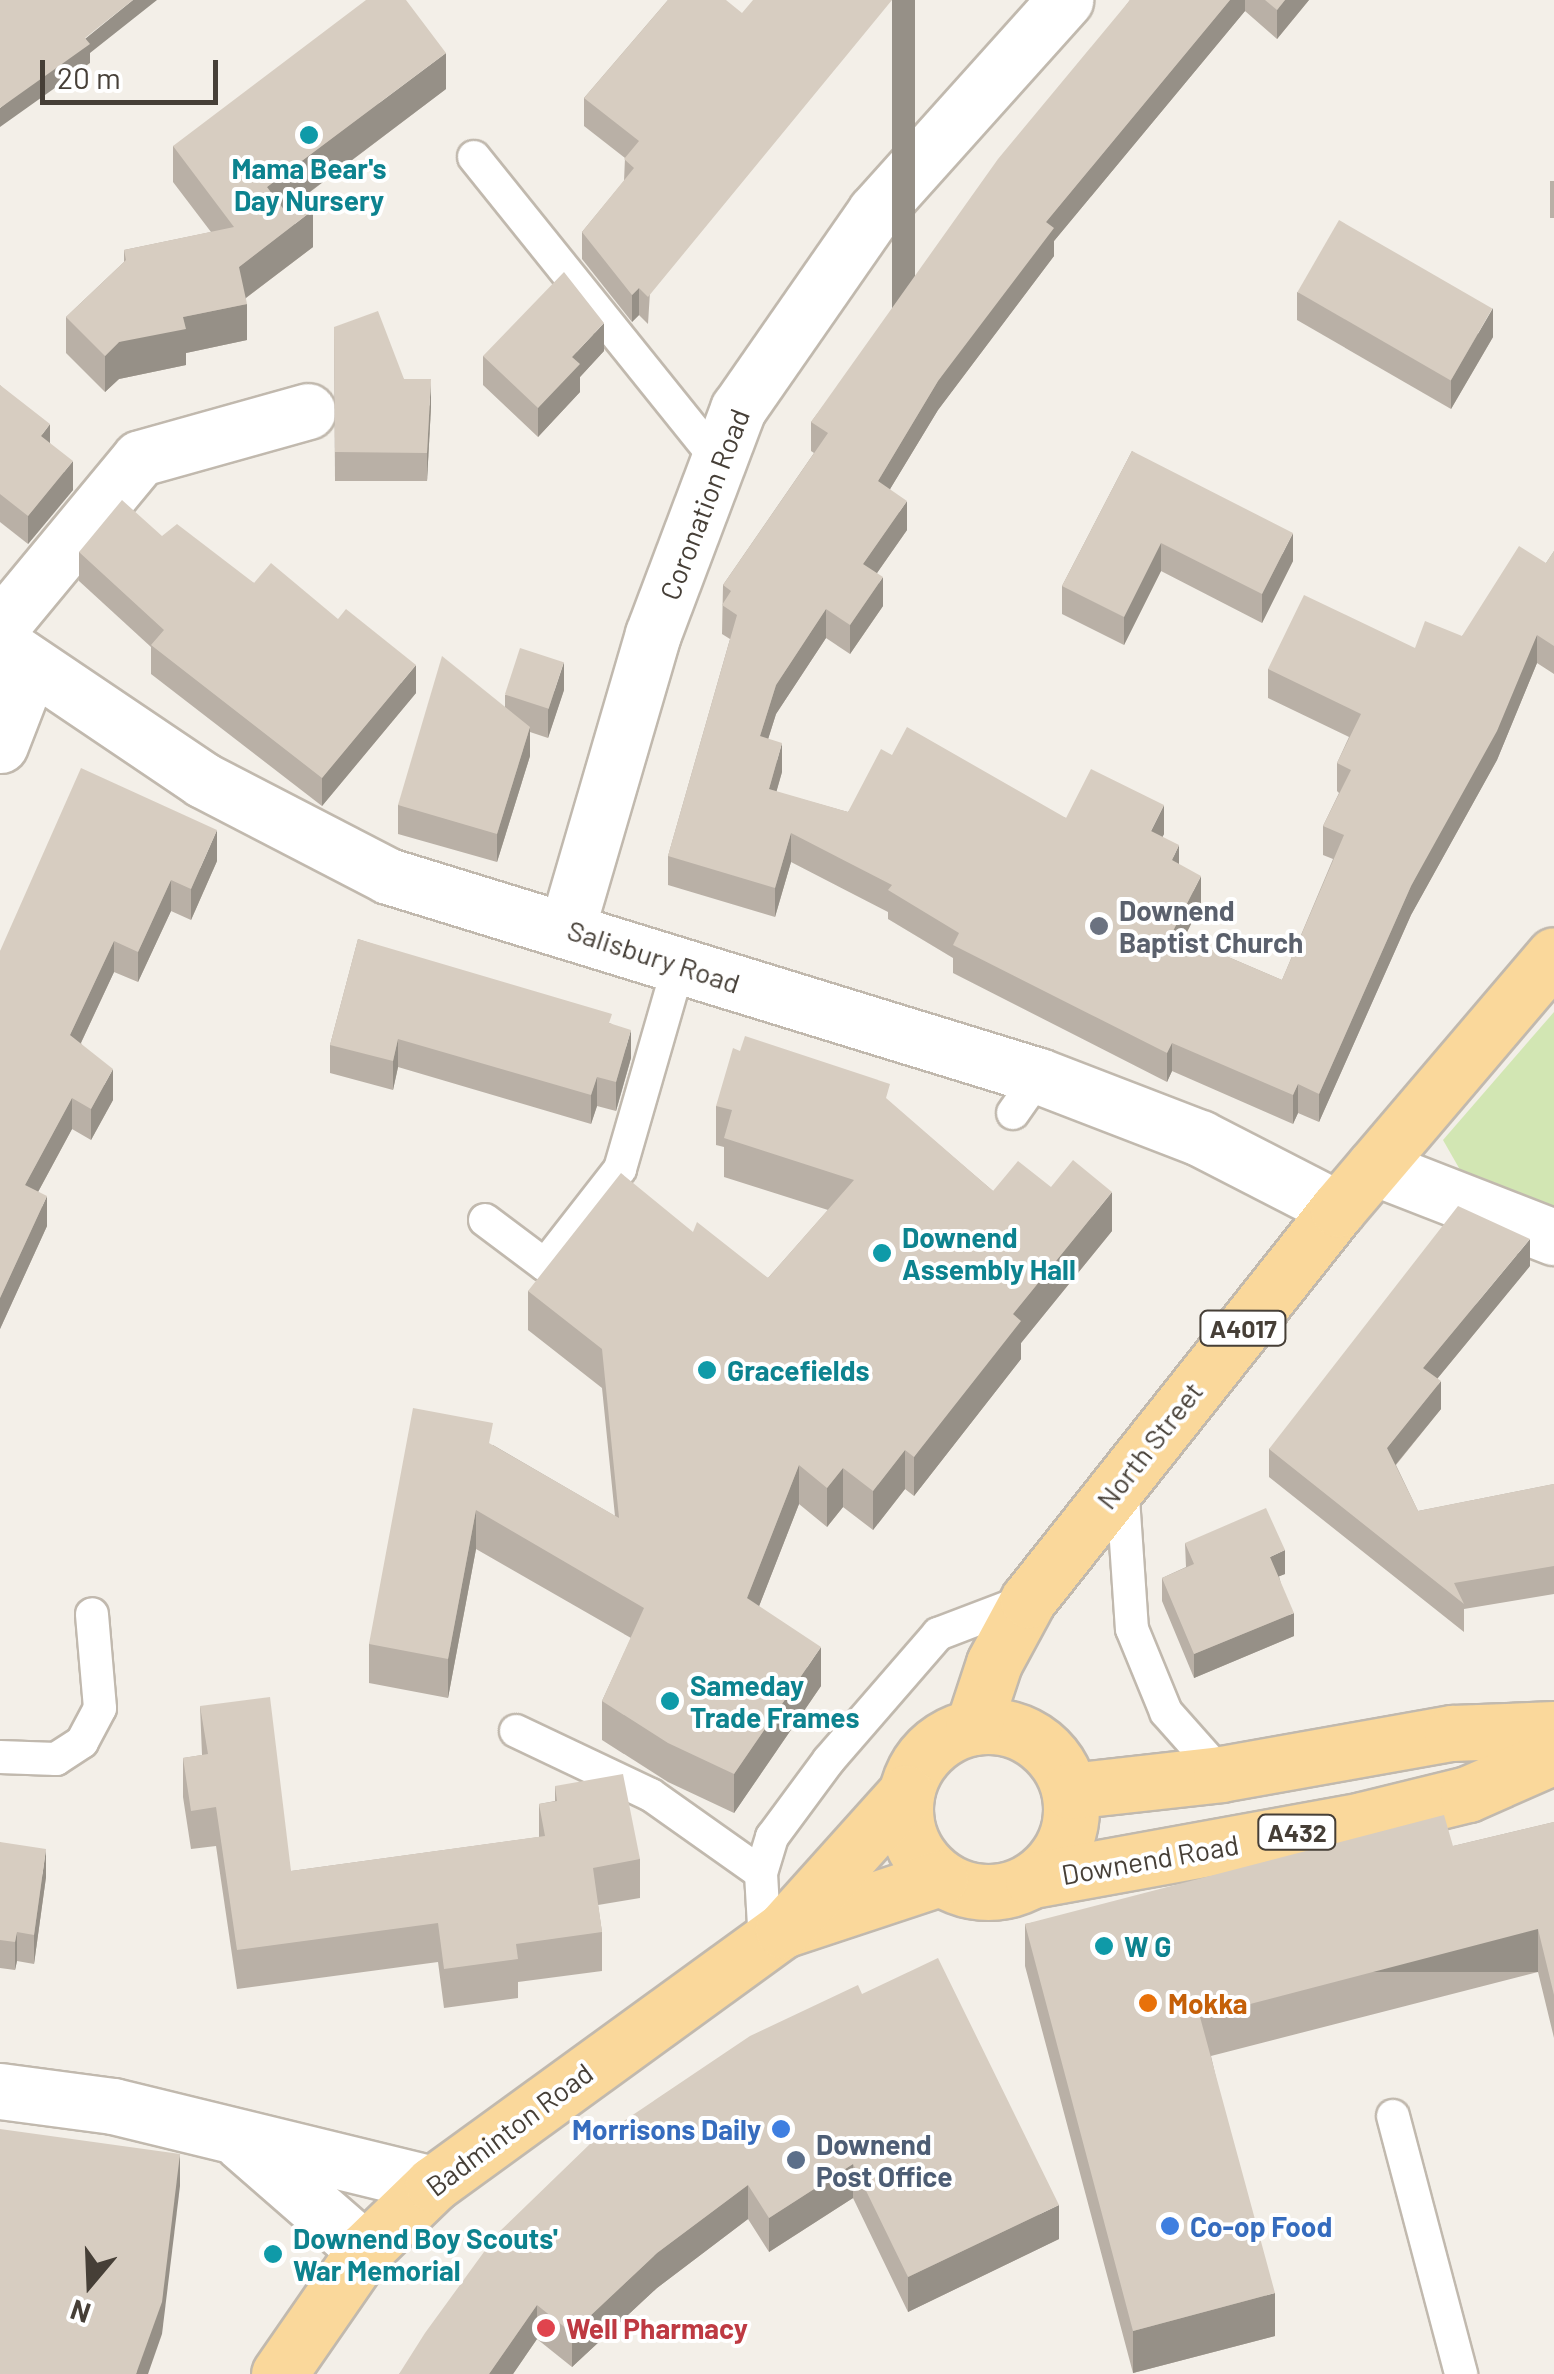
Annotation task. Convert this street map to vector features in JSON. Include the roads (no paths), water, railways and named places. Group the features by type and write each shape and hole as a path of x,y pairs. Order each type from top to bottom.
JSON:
{"main road":[{"name":"North Street","path":"973,1727 994,1664 1028,1600 1338,1209 1554,954"},
{"path":"940,1878 910,1840 906,1793 930,1750 973,1727 999,1727 1044,1748 1070,1791 1065,1842 1033,1880"},
{"path":"1070,1791 1221,1774 1452,1733 1554,1730"},
{"name":"Downend Road","path":"1033,1880 1362,1820 1468,1794 1554,1756"},
{"name":"Badminton Road","path":"278,2374 365,2250 434,2184 774,1936 906,1793"},
{"name":"Badminton Road","path":"774,1936 940,1878"},
{"name":"A432","path":"940,1878 986,1892 1033,1880"}],"street":[{"name":"Coronation Road","path":"568,928 653,634 738,409 875,212 1065,0"},
{"path":"0,744 10,645 140,458 308,411"},
{"name":"Salisbury Road","path":"10,645 203,780 317,843 388,876 679,964 1026,1095 1200,1138 1338,1209"},
{"path":"1374,1167 1554,1237"},
{"path":"0,2091 228,2130 434,2184"},
{"path":"228,2130 365,2250"}],"lane":[{"path":"474,157 718,462"},
{"path":"485,1220 545,1266 620,1169 679,964"},
{"path":"1122,1479 1132,1629 1166,1712 1221,1774"},
{"path":"774,1936 761,1872 772,1836 938,1634 1028,1600"},
{"path":"0,1757 56,1759 82,1742 100,1708 92,1614"},
{"path":"516,1731 652,1795 761,1872"},
{"path":"1393,2116 1461,2374"}],"place":[{"name":"Mama Bear's Day Nursery","path":"309,135"},
{"name":"Downend Baptist Church","path":"1099,926"},
{"name":"Downend Assembly Hall","path":"882,1253"},
{"name":"Gracefields","path":"707,1370"},
{"name":"Sameday Trade Frames","path":"670,1701"},
{"name":"W G","path":"1104,1946"},
{"name":"Mokka","path":"1148,2003"},
{"name":"Morrisons Daily","path":"781,2129"},
{"name":"Downend Post Office","path":"796,2160"},
{"name":"Co-op Food","path":"1170,2226"},
{"name":"Downend Boy Scouts' War Memorial","path":"273,2254"},
{"name":"Well Pharmacy","path":"546,2328"}]}
